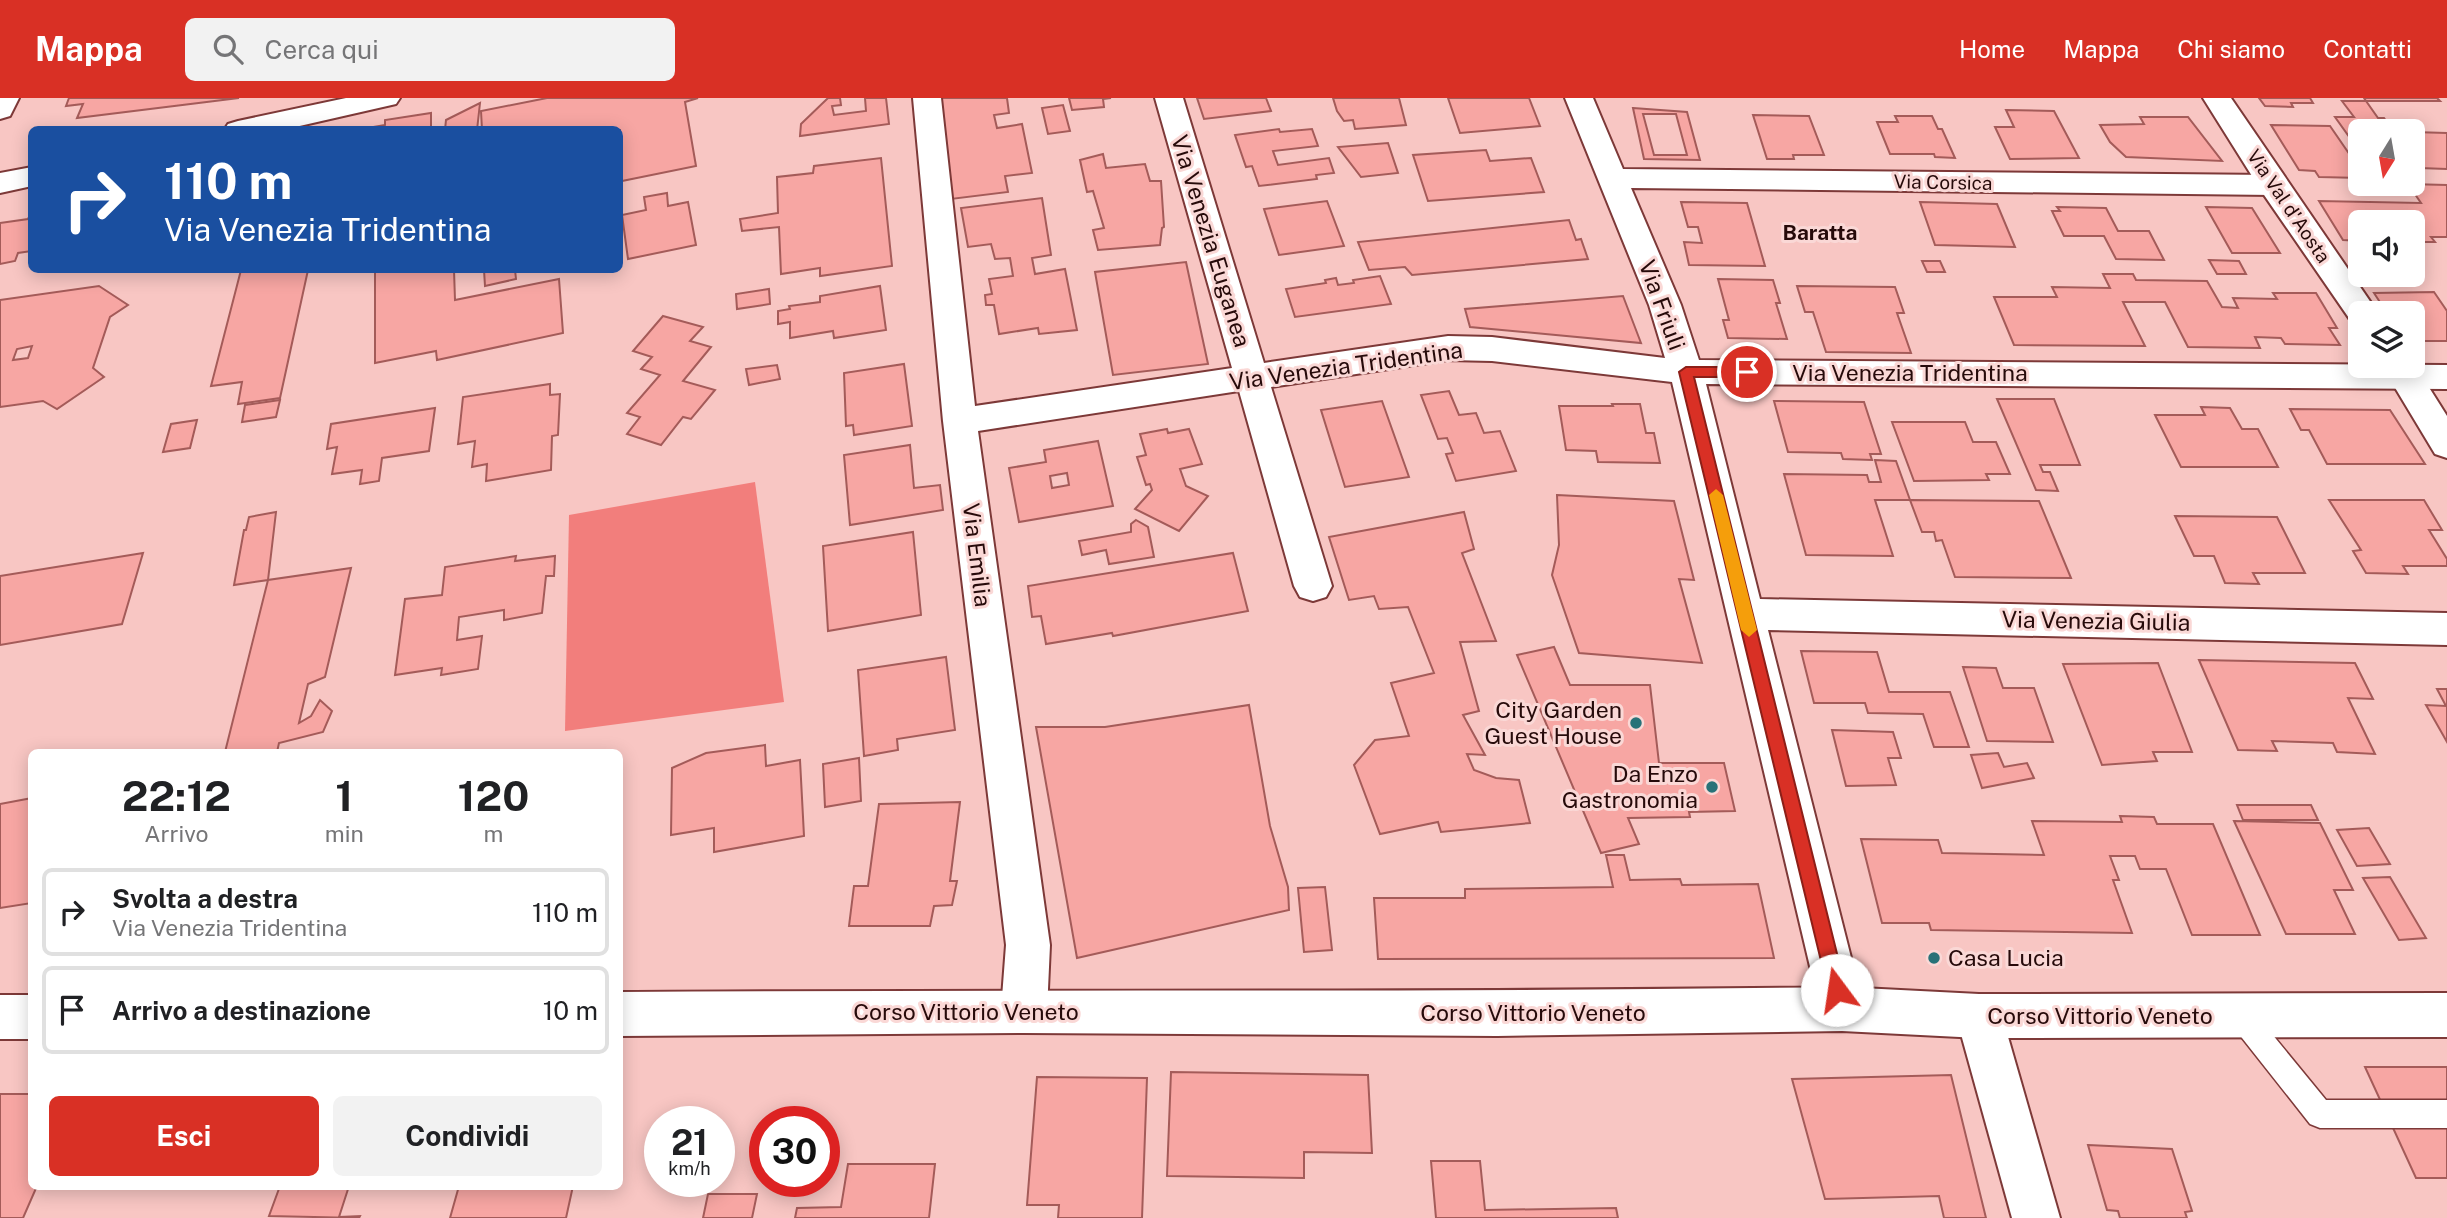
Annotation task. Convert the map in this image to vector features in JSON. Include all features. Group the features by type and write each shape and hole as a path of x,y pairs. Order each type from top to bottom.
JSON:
{"street":[{"path":"0,110 5,98"},
{"path":"251,126 322,104 386,98"},
{"name":"Via Emilia","path":"927,98 960,421 1027,946 1024,1012"},
{"name":"Via Venezia Euganea","path":"1169,98 1313,586"},
{"name":"Via Friuli","path":"1579,98 1665,305 1686,372 1842,1009"},
{"name":"Via Val d'Aosta","path":"2217,98 2273,185 2354,301"},
{"path":"0,183 28,177"},
{"name":"Via Corsica","path":"1612,178 2273,185"},
{"name":"Via Venezia Tridentina","path":"960,421 1448,348 1492,349 1686,372 2348,371"},
{"name":"Via Venezia Tridentina","path":"2425,374 2447,377"},
{"path":"2407,378 2447,445"},
{"name":"Via Venezia Giulia","path":"1745,614 2447,629"},
{"name":"Corso Vittorio Veneto","path":"623,1014 1497,1014 1842,1009 1979,1016 2447,1015"},
{"path":"1979,1016 2036,1218"},
{"path":"0,1017 28,1017"}],"lane":[{"path":"2240,1015 2320,1114 2447,1114"}],"shaded area":[{"path":"755,482 784,702 565,731 569,515"}],"building":[{"path":"69,98 239,98 77,118 83,104 66,106"},
{"path":"547,98 698,98 685,102 696,166 623,181 623,126 482,126 481,111"},
{"path":"828,98 840,98 841,105 832,106 834,115 866,111 865,98 886,98 889,124 800,136 801,124"},
{"path":"937,98 1007,98 1009,113 994,115 997,128 1022,124 1032,173 1005,176 1008,192 951,199"},
{"path":"1069,98 1111,98 1103,99 1104,107 1072,110"},
{"path":"1197,98 1266,98 1271,111 1204,119"},
{"path":"1333,98 1399,98 1406,125 1355,129 1353,120 1344,121"},
{"path":"1448,98 1529,98 1540,126 1460,133"},
{"path":"2259,98 2310,98 2313,103 2291,103 2293,107 2265,106"},
{"path":"2364,98 2437,98 2440,101 2366,101"},
{"path":"2342,101 2366,101 2378,118 2385,119 2348,119 2348,135 2335,117 2354,117"},
{"path":"480,103 477,126 445,126 446,120"},
{"path":"1063,105 1070,131 1048,134 1042,108"},
{"path":"1633,108 1687,112 1700,160 1644,159","holes":["1643,114 1676,114 1687,155 1654,155"]},
{"path":"2006,110 2054,111 2079,158 2010,159 1995,127 2014,127"},
{"path":"431,113 431,126 379,126 385,125 385,120"},
{"path":"1753,115 1809,116 1824,155 1793,155 1794,159 1767,159"},
{"path":"1895,116 1932,116 1938,129 1942,129 1955,158 1935,157 1934,154 1890,154 1877,122 1898,122"},
{"path":"2140,117 2188,117 2222,161 2126,157 2110,142 2100,125 2144,124"},
{"path":"2271,125 2330,126 2348,152 2348,178 2319,177 2315,171 2299,170"},
{"path":"1279,129 1280,132 1312,129 1318,146 1273,151 1278,165 1329,158 1334,173 1316,175 1317,179 1259,186 1252,166 1246,167 1235,135"},
{"path":"2426,132 2447,133 2447,169 2426,168"},
{"path":"1388,143 1398,173 1361,177 1338,147"},
{"path":"1486,150 1490,161 1531,158 1544,192 1428,201 1413,155"},
{"path":"1103,154 1106,168 1145,164 1150,181 1161,181 1164,227 1160,245 1098,250 1093,230 1104,228 1093,191 1087,192 1080,160"},
{"path":"881,158 892,266 820,276 820,268 781,274 779,227 742,231 740,219 778,213 777,177 813,173 814,166"},
{"path":"2426,184 2447,185 2447,237 2431,237 2435,242 2425,242 2425,210 2348,210 2348,240 2343,240 2319,201 2421,203 2416,196 2426,196"},
{"path":"667,193 668,206 688,202 696,245 628,259 623,215 646,210 644,197"},
{"path":"1042,198 1051,255 1032,258 1035,274 1065,269 1077,330 1039,334 1038,328 999,334 994,305 986,305 985,295 992,294 989,279 1013,276 1010,258 995,259 991,244 968,247 961,208"},
{"path":"1327,201 1344,246 1279,255 1264,209"},
{"path":"1681,202 1747,203 1765,266 1689,265 1684,242 1702,243 1698,227 1688,227"},
{"path":"1920,202 1997,204 2015,247 1935,245"},
{"path":"2057,207 2106,208 2118,231 2149,231 2164,260 2116,259 2104,236 2064,236 2052,211 2060,211"},
{"path":"2206,207 2252,208 2280,253 2232,253"},
{"path":"28,219 28,252 18,253 15,261 0,264 0,223"},
{"path":"1569,220 1576,240 1581,239 1588,259 1412,275 1405,267 1369,270 1358,242"},
{"path":"2209,260 2239,261 2246,274 2217,274"},
{"path":"1922,261 1940,261 1945,272 1927,272"},
{"path":"1186,262 1208,364 1113,375 1095,272"},
{"path":"240,273 307,273 280,398 238,404 242,382 211,386"},
{"path":"375,273 454,273 455,300 559,279 563,333 437,360 436,351 375,363"},
{"path":"484,273 515,273 516,279 485,286"},
{"path":"2103,274 2133,274 2136,280 2207,281 2222,307 2238,308 2233,298 2277,299 2273,293 2316,293 2337,328 2329,328 2340,345 2285,344 2281,338 2255,337 2260,348 2188,347 2165,302 2123,302 2145,346 2014,345 1994,297 2057,297 2052,287 2110,288"},
{"path":"1380,276 1391,304 1295,317 1286,289 1326,283 1325,280 1336,278 1338,285"},
{"path":"1718,279 1773,280 1780,303 1776,303 1787,339 1728,338 1723,320 1729,320"},
{"path":"99,286 128,305 110,317 93,368 104,377 57,409 43,401 0,407 0,300","holes":["32,346 28,358 13,360 17,349"]},
{"path":"880,286 886,330 834,338 833,331 790,338 790,322 778,324 778,311 790,309 789,306 820,302 820,296"},
{"path":"1797,286 1895,287 1904,313 1897,313 1911,353 1826,352 1813,312 1805,312"},
{"path":"769,289 770,304 737,309 736,294"},
{"path":"2434,292 2447,311 2447,341 2425,341 2425,301 2379,301 2374,293"},
{"path":"1623,296 1641,343 1470,327 1465,309"},
{"path":"663,316 703,327 690,341 711,347 683,381 715,390 691,419 683,417 661,445 627,434 640,417 627,413 660,375 641,369 652,357 633,351"},
{"path":"904,364 912,426 854,435 853,425 846,426 844,373"},
{"path":"777,365 780,379 749,385 746,369"},
{"path":"550,384 550,395 560,394 558,435 552,436 551,470 486,481 487,464 472,467 475,441 458,444 463,397"},
{"path":"1449,391 1459,415 1476,413 1484,433 1500,431 1516,471 1456,481 1446,454 1453,453 1447,438 1438,439 1421,395"},
{"path":"1997,399 2054,399 2080,465 2040,465 2043,472 2050,472 2058,491 2036,490"},
{"path":"280,400 276,417 242,422 245,405"},
{"path":"1382,401 1409,477 1345,487 1321,410"},
{"path":"1774,401 1864,402 1881,454 1870,454 1872,460 1843,459 1841,453 1788,452"},
{"path":"1612,404 1640,404 1646,433 1654,433 1660,463 1598,462 1596,451 1566,450 1559,406 1613,406"},
{"path":"2201,407 2230,408 2242,429 2258,429 2278,467 2181,467 2155,415 2205,415"},
{"path":"435,408 429,451 382,458 379,481 360,484 362,470 332,474 337,447 327,449 331,424"},
{"path":"2290,409 2390,410 2425,464 2327,464 2309,430 2301,430"},
{"path":"197,420 190,448 163,452 171,424"},
{"path":"1892,422 1965,422 1973,442 1996,442 2010,474 1986,474 1989,480 1914,481"},
{"path":"1167,429 1168,433 1189,429 1202,464 1180,469 1186,486 1208,496 1179,531 1135,509 1152,490 1150,484 1146,485 1137,457 1146,455 1140,434"},
{"path":"1098,441 1113,506 1019,522 1009,468 1046,462 1044,450","holes":["1067,473 1069,485 1052,488 1050,476"]},
{"path":"910,445 914,488 940,485 943,510 850,525 844,455"},
{"path":"1875,460 1896,461 1910,500 1875,500 1893,556 1806,555 1784,474 1867,475 1869,482 1881,482"},
{"path":"1557,495 1674,501 1694,580 1679,579 1702,663 1579,653 1552,575 1559,545"},
{"path":"1910,500 2039,501 2071,578 1955,577 1942,540 1936,541 1934,532 1922,532"},
{"path":"2329,500 2424,500 2442,530 2429,530 2447,559 2447,566 2403,566 2408,574 2366,573 2353,551 2361,550"},
{"path":"276,512 268,580 234,585 249,517"},
{"path":"1464,512 1474,549 1462,553 1496,641 1460,642 1479,711 1463,715 1485,755 1467,754 1474,770 1496,778 1519,780 1530,823 1441,832 1438,822 1380,834 1354,765 1375,740 1409,736 1391,683 1434,673 1408,607 1379,609 1374,596 1349,600 1329,537"},
{"path":"2175,516 2277,517 2305,573 2253,573 2259,584 2225,583 2214,556 2194,556"},
{"path":"1136,520 1148,527 1154,557 1109,564 1106,550 1082,555 1079,541 1131,532 1131,524"},
{"path":"913,532 921,615 828,631 823,546"},
{"path":"143,553 122,624 0,645 0,576"},
{"path":"1233,553 1248,611 1113,636 1112,633 1046,644 1041,616 1032,617 1028,586"},
{"path":"516,556 515,561 555,556 554,576 546,576 542,613 504,620 504,610 459,617 457,640 482,636 478,669 441,675 442,668 395,675 405,599 442,595 445,567"},
{"path":"351,568 325,677 308,684 299,723 311,716 320,700 332,711 323,732 279,743 278,749 226,749 268,580"},
{"path":"1554,647 1570,685 1650,685 1659,763 1724,763 1735,811 1689,812 1690,817 1628,818 1639,844 1601,853 1517,655"},
{"path":"1801,651 1877,652 1889,692 1950,692 1969,747 1934,747 1923,714 1868,713 1865,703 1814,703"},
{"path":"946,657 955,730 897,739 898,750 864,756 858,670"},
{"path":"2199,660 2355,663 2373,699 2348,698 2375,754 2337,752 2333,743 2272,741 2277,751 2238,750"},
{"path":"2158,663 2192,752 2153,752 2157,761 2102,765 2063,664"},
{"path":"1963,667 1996,668 2003,688 2034,688 2053,742 1987,741"},
{"path":"2437,689 2447,689 2447,742 2426,705 2446,706"},
{"path":"1249,705 1270,826 1288,887 1289,910 1077,958 1036,727 1105,727"},
{"path":"1832,730 1893,732 1901,758 1888,758 1896,785 1846,786"},
{"path":"765,745 766,766 800,760 804,836 714,852 714,828 671,835 672,768 706,753"},
{"path":"1998,753 2004,767 2027,763 2034,778 1982,788 1971,755"},
{"path":"859,758 861,801 825,807 823,764"},
{"path":"28,799 28,904 0,908 0,804"},
{"path":"960,802 950,881 957,881 952,905 934,906 930,926 849,926 854,886 868,886 879,804"},
{"path":"2237,805 2311,805 2318,820 2243,820"},
{"path":"2120,816 2154,817 2157,824 2213,824 2260,935 2192,935 2166,869 2140,869 2135,856 2110,856 2119,880 2113,880 2132,933 1931,930 1929,923 1882,923 1861,839 1938,840 1942,853 2044,855 2032,821 2122,822"},
{"path":"2234,821 2320,823 2353,890 2334,890 2355,934 2286,934"},
{"path":"2369,828 2390,864 2357,866 2337,830"},
{"path":"1606,855 1624,855 1630,880 1680,879 1682,885 1758,884 1774,958 1378,959 1374,898 1465,898 1465,889 1613,887"},
{"path":"2390,877 2426,938 2399,940 2363,878"},
{"path":"1325,887 1332,950 1304,952 1298,888"},
{"path":"2365,1067 2447,1067 2447,1178 2416,1178"},
{"path":"1171,1072 1368,1075 1372,1153 1304,1152 1304,1178 1167,1176"},
{"path":"1951,1075 1986,1218 1944,1218 1939,1196 1825,1199 1792,1079"},
{"path":"1037,1077 1147,1078 1142,1218 1058,1218 1059,1205 1027,1205"},
{"path":"0,1094 28,1094 28,1190 35,1190 23,1218 0,1218"},
{"path":"2088,1145 2172,1149 2192,1211 2185,1212 2187,1218 2120,1218 2118,1211 2107,1210"},
{"path":"1431,1161 1480,1161 1485,1210 1616,1208 1618,1218 1436,1218"},
{"path":"848,1164 935,1164 929,1218 795,1218 797,1208 841,1207"},
{"path":"279,1190 348,1190 339,1217 360,1216 359,1218 269,1216"},
{"path":"458,1190 572,1190 566,1218 450,1218"},
{"path":"749,1194 749,1197 756,1197 752,1218 703,1218 707,1197"}],"slow traffic":[{"path":"1716,495 1749,630"}],"place":[{"name":"City Garden Guest House","path":"1636,723"},
{"name":"Da Enzo Gastronomia","path":"1712,787"},
{"name":"Casa Lucia","path":"1934,958"}],"district":[{"name":"Baratta","path":"1820,233"}],"route":[{"path":"1747,372 1686,372 1837,990"}]}
